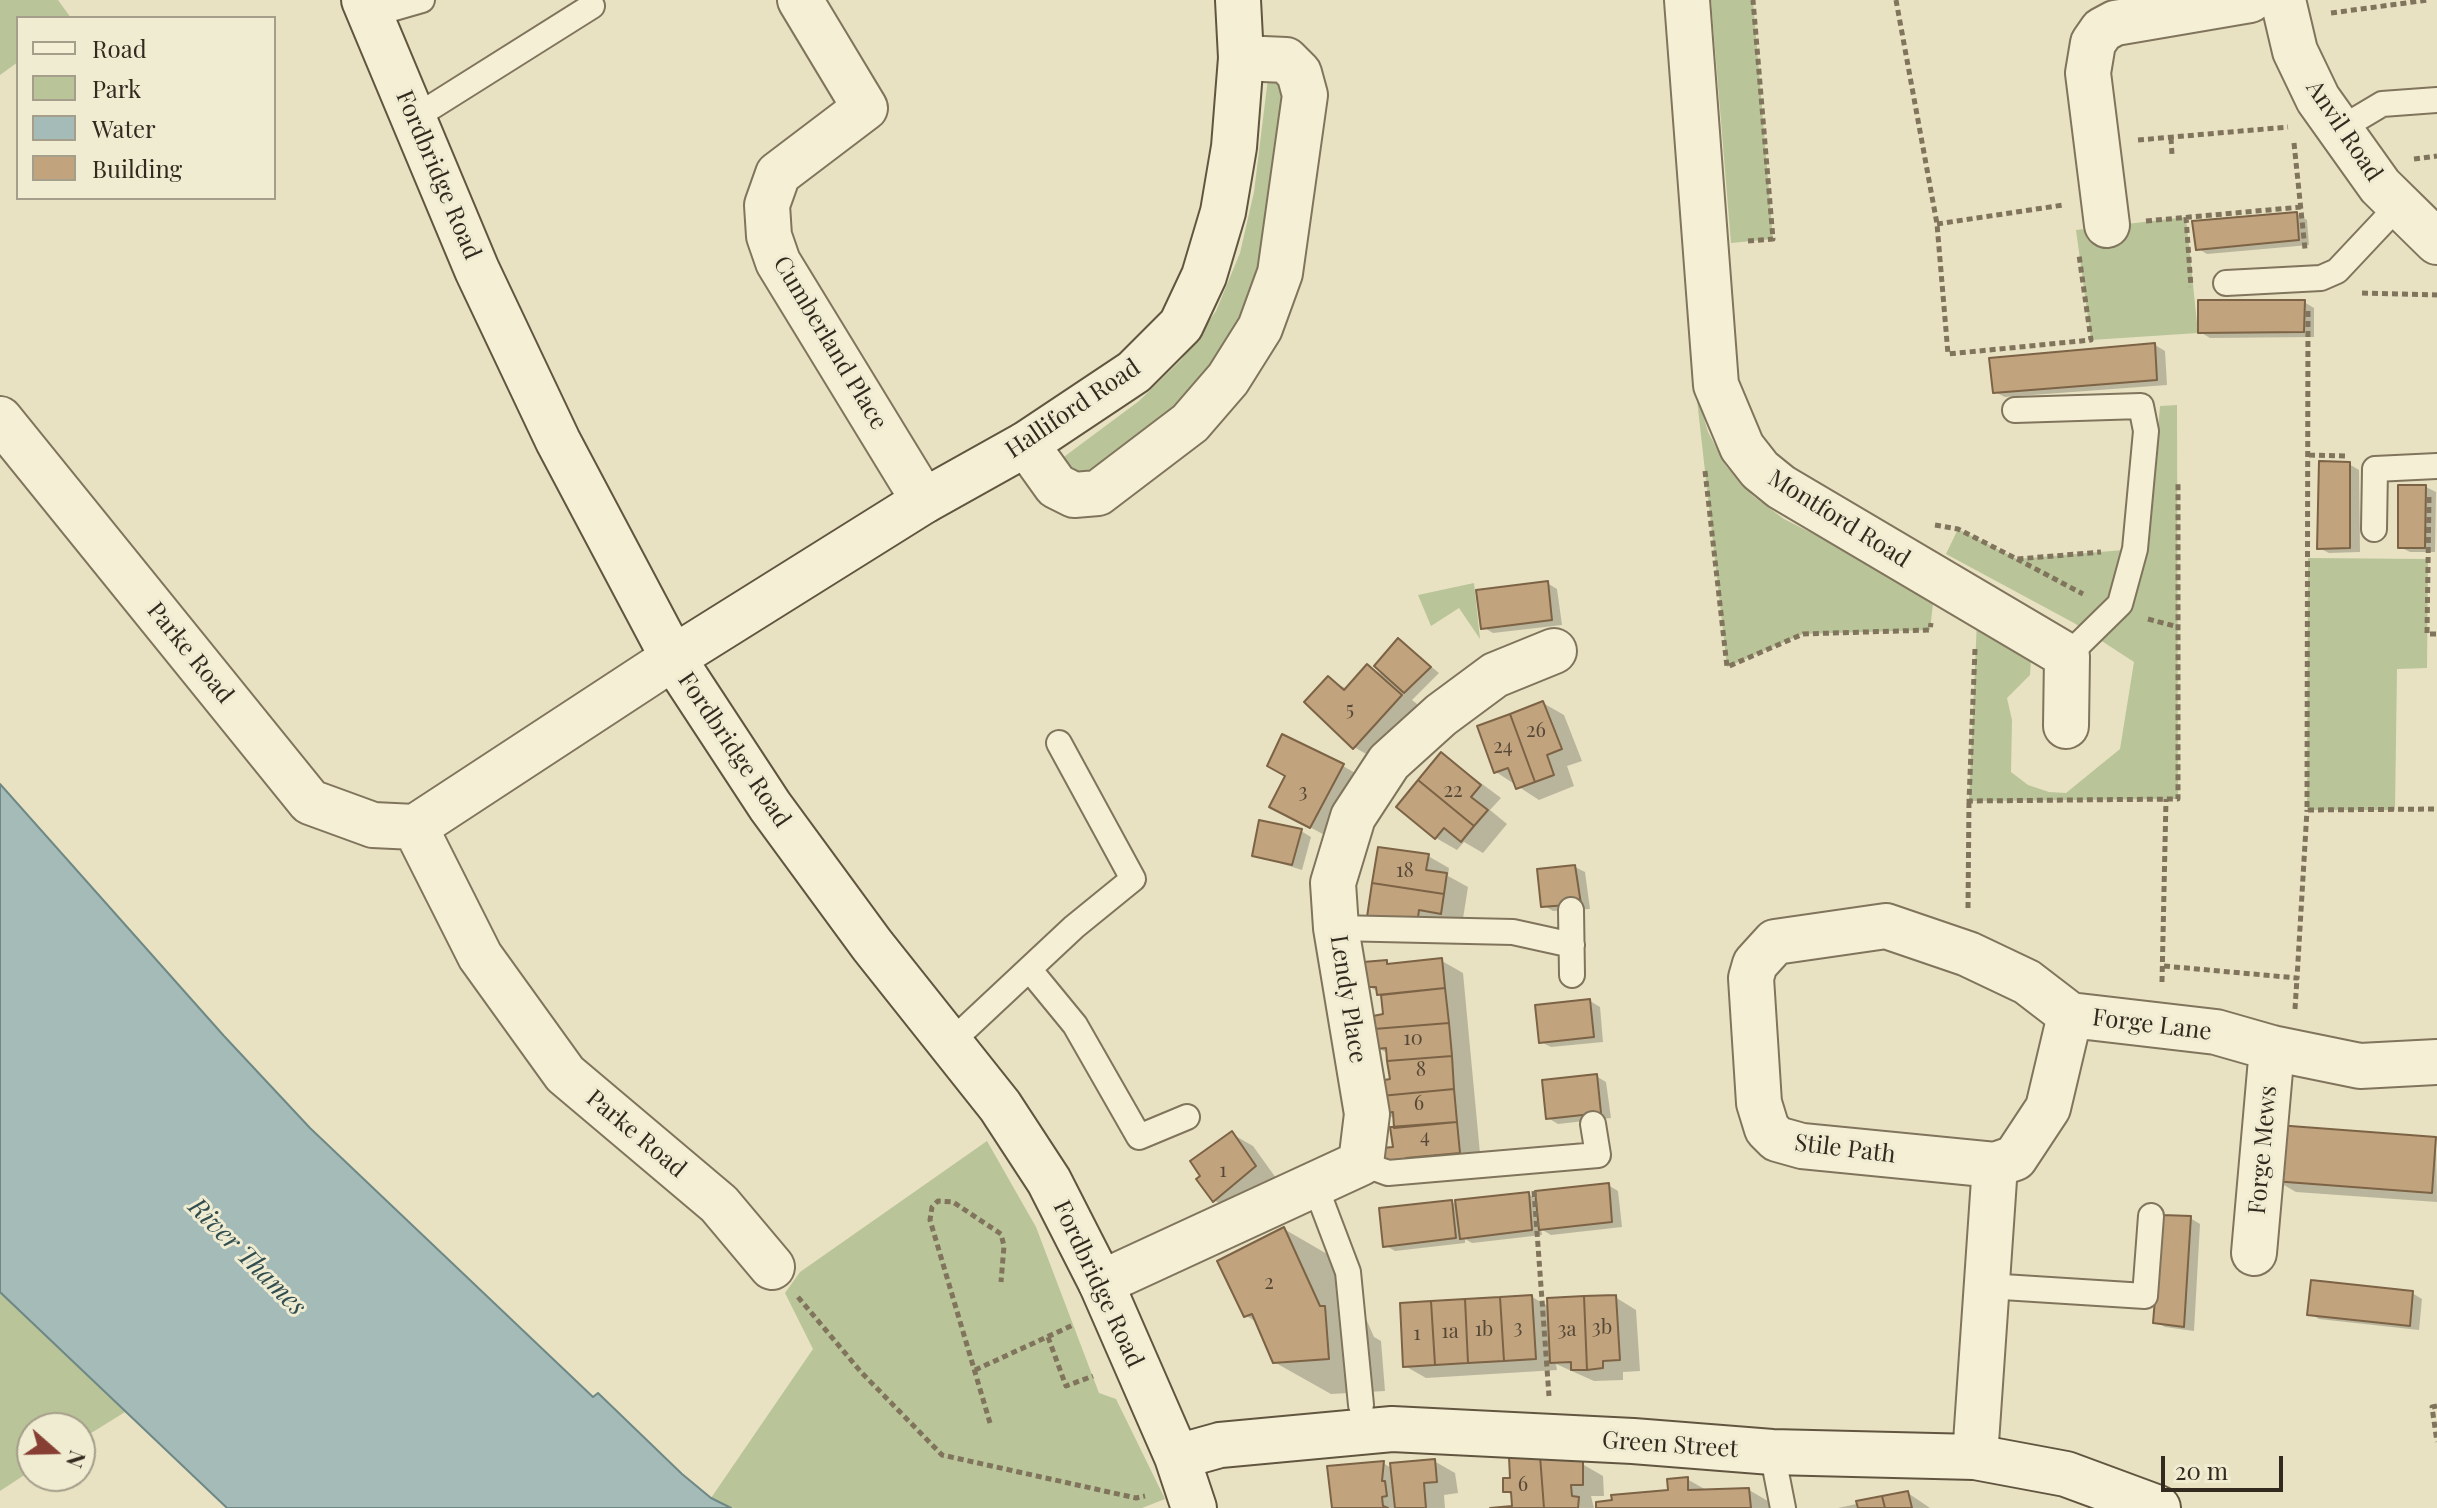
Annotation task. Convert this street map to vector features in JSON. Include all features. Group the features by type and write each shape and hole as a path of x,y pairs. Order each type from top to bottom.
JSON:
{"street":[{"name":"Cumberland Place","path":"800,0 865,108 778,174 767,205 769,236 778,262 924,501"},
{"name":"Halliford Road","path":"673,658 924,501 1026,444 1134,372 1181,325 1204,276 1223,212 1234,147 1241,58 1238,0"},
{"name":"Montford Road","path":"1687,0 1716,385 1742,447 1760,470 1781,487 2067,656"},
{"path":"2085,224 2088,73 2093,43 2102,30 2115,23 2250,0"},
{"name":"Fordbridge Road","path":"367,8 477,270 558,441 673,658 770,806 872,945 1000,1106 1049,1181 1101,1283 1177,1457 1194,1508"},
{"name":"Anvil Road","path":"2300,8 2295,51 2318,99 2380,186 2437,242"},
{"path":"1026,444 1056,486 1074,495 1098,493 1190,423 1228,379 1260,328 1280,273 1305,95 1299,73 1286,60 1241,58"},
{"name":"Parke Road","path":"0,419 310,802 373,825 415,827 480,956 565,1074 719,1204 772,1267"},
{"name":"Lendy Place","path":"1361,1163 1367,1114 1336,928 1333,883 1353,817 1389,762 1441,715 1495,675 1554,651"},
{"path":"2066,726 2067,656"},
{"path":"415,827 673,658"},
{"name":"Forge Lane","path":"1790,937 1886,926 1968,954 2027,982 2070,1015 2216,1032 2272,1048 2360,1066 2437,1062"},
{"name":"Stile Path","path":"1790,937 1775,942 1764,953 1755,964 1751,978 1759,1103 1767,1129 1777,1139 1802,1146 1995,1165"},
{"path":"1975,1457 1995,1165 2015,1158 2048,1108 2070,1015"},
{"name":"Forge Mews","path":"2254,1253 2272,1048"},
{"path":"1101,1283 1361,1163"},
{"name":"Green Street","path":"1177,1457 1220,1445 1362,1430 1552,1437 1772,1452 1975,1457 2066,1474 2158,1508"}],"lane":[{"path":"367,8 422,0"},
{"path":"414,118 451,98 592,6"},
{"path":"2340,129 2382,104 2437,100"},
{"path":"2226,283 2308,286 2337,271 2399,205"},
{"path":"2015,410 2141,406 2146,431 2135,549 2120,604 2067,656"},
{"path":"2374,529 2375,469 2437,466"},
{"path":"950,1043 1133,879 1059,743"},
{"path":"1571,910 1572,975"},
{"path":"1336,928 1513,932 1572,945"},
{"path":"1029,969 1075,1025 1139,1137 1187,1117"},
{"path":"1361,1163 1388,1173 1598,1155 1593,1124"},
{"path":"1315,1185 1348,1272 1361,1405"},
{"path":"1987,1286 2145,1296 2151,1216"},
{"path":"1772,1452 1783,1508"}],"path":[{"path":"1745,242 1773,239 1753,0"},
{"path":"1896,0 1937,224 1948,354 2091,340 2085,224 1937,224"},
{"path":"2300,8 2428,0"},
{"path":"2164,966 2297,978 2307,810 2308,286 2292,115"},
{"path":"2130,141 2293,126"},
{"path":"2171,138 2172,155"},
{"path":"2191,287 2186,217 2301,207"},
{"path":"2308,286 2437,295"},
{"path":"1705,468 1727,667 1803,634 1930,630 1931,618"},
{"path":"2437,491 2429,493 2427,634 2437,634"},
{"path":"1931,524 1958,529 2017,559 2178,545"},
{"path":"2156,1026 2164,966 2166,799"},
{"path":"1968,954 1969,801"},
{"path":"2307,810 2437,809"},
{"path":"1531,1161 1552,1437"},
{"path":"990,1423 930,1220 932,1207 938,1201 946,1199 953,1202 1001,1234 1004,1246 1001,1282"},
{"path":"772,1267 861,1372 942,1455 1136,1498 1149,1495"},
{"path":"1068,1311 1078,1337"},
{"path":"975,1370 1073,1325"},
{"path":"1048,1337 1066,1386 1093,1376"},
{"path":"1088,1363 1096,1385"},
{"path":"2437,1406 2432,1407 2437,1442"}],"green space":[{"path":"0,0 58,0 70,16 16,16 16,63 0,75"},
{"path":"1711,0 1753,0 1773,239 1731,243"},
{"path":"1299,73 1260,328 1098,493 1045,471 1139,401 1181,360 1216,311 1240,253 1254,192 1268,78"},
{"path":"2186,217 2198,333 2091,340 2076,230"},
{"path":"1696,391 1708,432 1726,466 1753,496 1784,519 1934,595 1930,630 1803,634 1727,667"},
{"path":"2177,405 2178,799 1969,801 1977,621 2031,659 2030,675 2007,698 2012,720 2011,772 2028,785 2049,792 2066,793 2120,749 2134,662 2074,623 1946,554 1958,529 2017,559 2135,549 2149,539 2160,406"},
{"path":"2308,558 2428,559 2427,668 2397,669 2395,810 2307,810"},
{"path":"1474,583 1480,639 1459,608 1431,626 1418,595"},
{"path":"987,1141 1036,1227 1099,1393 1116,1399 1165,1499 1142,1508 731,1508 711,1498 813,1349 785,1293 800,1272"},
{"path":"0,1292 125,1412 96,1430 96,1412 16,1412 16,1480 0,1491"}],"water":[{"name":"River Thames","path":"0,784 310,1128 593,1397 598,1393 682,1474 711,1498 731,1508 227,1508 0,1292"}],"building":[{"path":"2297,212 2299,240 2196,250 2192,221"},
{"path":"2198,300 2305,300 2304,332 2198,333"},
{"path":"2155,343 2157,380 1993,393 1989,358"},
{"path":"2319,461 2350,462 2350,548 2317,549"},
{"path":"2398,485 2426,485 2425,548 2398,548"},
{"path":"1548,581 1552,620 1481,629 1476,590"},
{"path":"1398,638 1431,667 1404,693 1374,666"},
{"path":"1367,664 1402,695 1353,749 1304,702 1328,676 1344,690"},
{"path":"1543,701 1562,749 1547,755 1554,775 1535,782 1510,714"},
{"path":"1510,714 1535,782 1516,789 1508,768 1494,773 1477,726"},
{"path":"1282,734 1344,764 1310,828 1269,807 1285,776 1267,766"},
{"path":"1441,752 1481,785 1471,797 1488,810 1474,826 1418,780"},
{"path":"1418,780 1474,826 1461,842 1444,828 1435,839 1396,807"},
{"path":"1259,820 1302,829 1292,865 1252,856"},
{"path":"1378,847 1429,854 1426,870 1447,873 1444,894 1372,883"},
{"path":"1575,865 1581,904 1541,907 1537,869"},
{"path":"1372,883 1444,894 1441,914 1419,910 1417,925 1367,917"},
{"path":"1442,958 1445,988 1377,995 1376,987 1366,987 1363,962 1387,960 1387,964"},
{"path":"1445,988 1449,1023 1374,1029 1373,1016 1383,1014 1381,995"},
{"path":"1590,999 1594,1037 1539,1043 1535,1005"},
{"path":"1449,1023 1452,1056 1387,1061 1386,1048 1376,1049 1374,1029"},
{"path":"1452,1056 1454,1089 1381,1096 1379,1081 1390,1079 1387,1061"},
{"path":"1597,1074 1601,1113 1546,1119 1542,1080"},
{"path":"1454,1089 1457,1122 1394,1128 1393,1112 1382,1114 1381,1096"},
{"path":"1457,1122 1460,1153 1406,1158 1407,1165 1384,1167 1382,1148 1393,1147 1390,1127"},
{"path":"2277,1125 2436,1137 2432,1193 2273,1181"},
{"path":"1232,1131 1256,1166 1213,1202 1196,1179 1200,1176 1190,1161"},
{"path":"1609,1183 1612,1222 1539,1230 1535,1191"},
{"path":"1529,1192 1532,1230 1460,1239 1455,1200"},
{"path":"1452,1200 1456,1238 1383,1247 1379,1208"},
{"path":"2162,1215 2191,1216 2184,1327 2153,1323"},
{"path":"1284,1227 1320,1306 1325,1306 1329,1359 1273,1363 1252,1314 1244,1317 1217,1261"},
{"path":"2311,1280 2413,1291 2410,1326 2307,1315"},
{"path":"1532,1295 1536,1359 1504,1361 1500,1297"},
{"path":"1616,1295 1620,1360 1603,1361 1603,1368 1587,1370 1584,1296"},
{"path":"1584,1296 1587,1370 1571,1370 1571,1362 1550,1363 1547,1298"},
{"path":"1500,1297 1504,1361 1468,1363 1465,1299"},
{"path":"1465,1299 1468,1363 1435,1365 1431,1301"},
{"path":"1431,1301 1435,1365 1403,1367 1400,1303"},
{"path":"1571,1455 1583,1462 1583,1485 1571,1485 1572,1496 1579,1497 1578,1508 1544,1508 1540,1456"},
{"path":"1540,1456 1544,1508 1490,1508 1512,1506 1511,1492 1503,1492 1503,1478 1510,1478 1509,1457"},
{"path":"1435,1459 1437,1482 1424,1483 1426,1508 1395,1508 1390,1463"},
{"path":"1384,1461 1382,1481 1385,1481 1387,1496 1382,1497 1383,1506 1388,1508 1332,1508 1327,1466"},
{"path":"1688,1477 1688,1490 1749,1488 1751,1508 1596,1508 1596,1502 1612,1500 1611,1495 1668,1490 1667,1479"},
{"path":"1908,1491 1912,1508 1885,1508 1882,1496"},
{"path":"1882,1496 1885,1508 1858,1508 1856,1501"}]}
